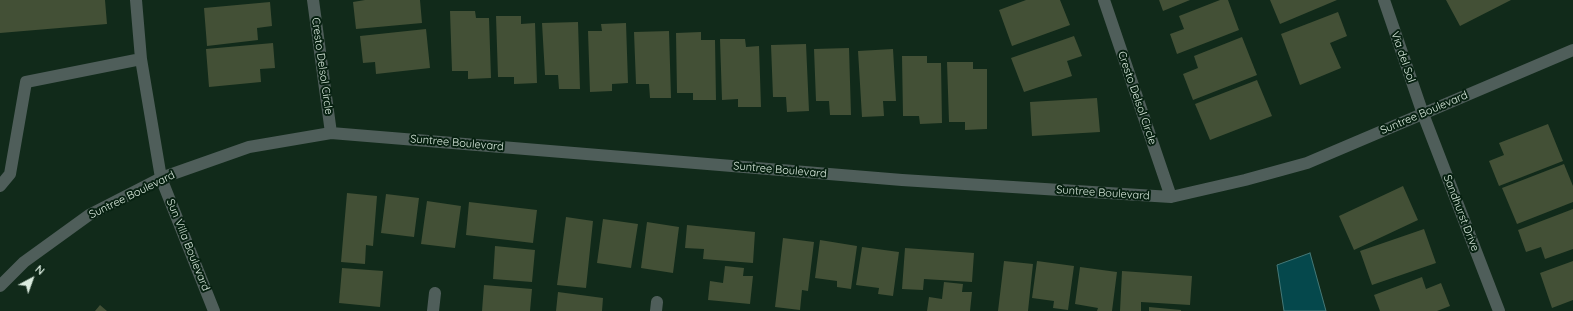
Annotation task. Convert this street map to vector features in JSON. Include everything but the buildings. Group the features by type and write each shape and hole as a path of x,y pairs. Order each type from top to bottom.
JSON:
{"street":[{"name":"Sun Villa Boulevard","path":"136,0 140,59 161,178 214,311"},
{"name":"Cresto Delsol Circle","path":"313,0 331,133"},
{"name":"Cresto Delsol Circle","path":"1104,0 1171,197"},
{"name":"Via del Sol","path":"1384,0 1423,114"},
{"name":"Suntree Boulevard","path":"0,286 24,262 89,215 161,178 249,147 331,133 902,180 1171,197 1245,180 1307,163 1573,50"},
{"path":"0,186 10,174 26,82 140,59"},
{"name":"Sandhurst Drive","path":"1423,114 1499,311"},
{"path":"433,311 435,293"}],"water":[{"path":"1310,253 1326,311 1284,311 1277,265"}]}
